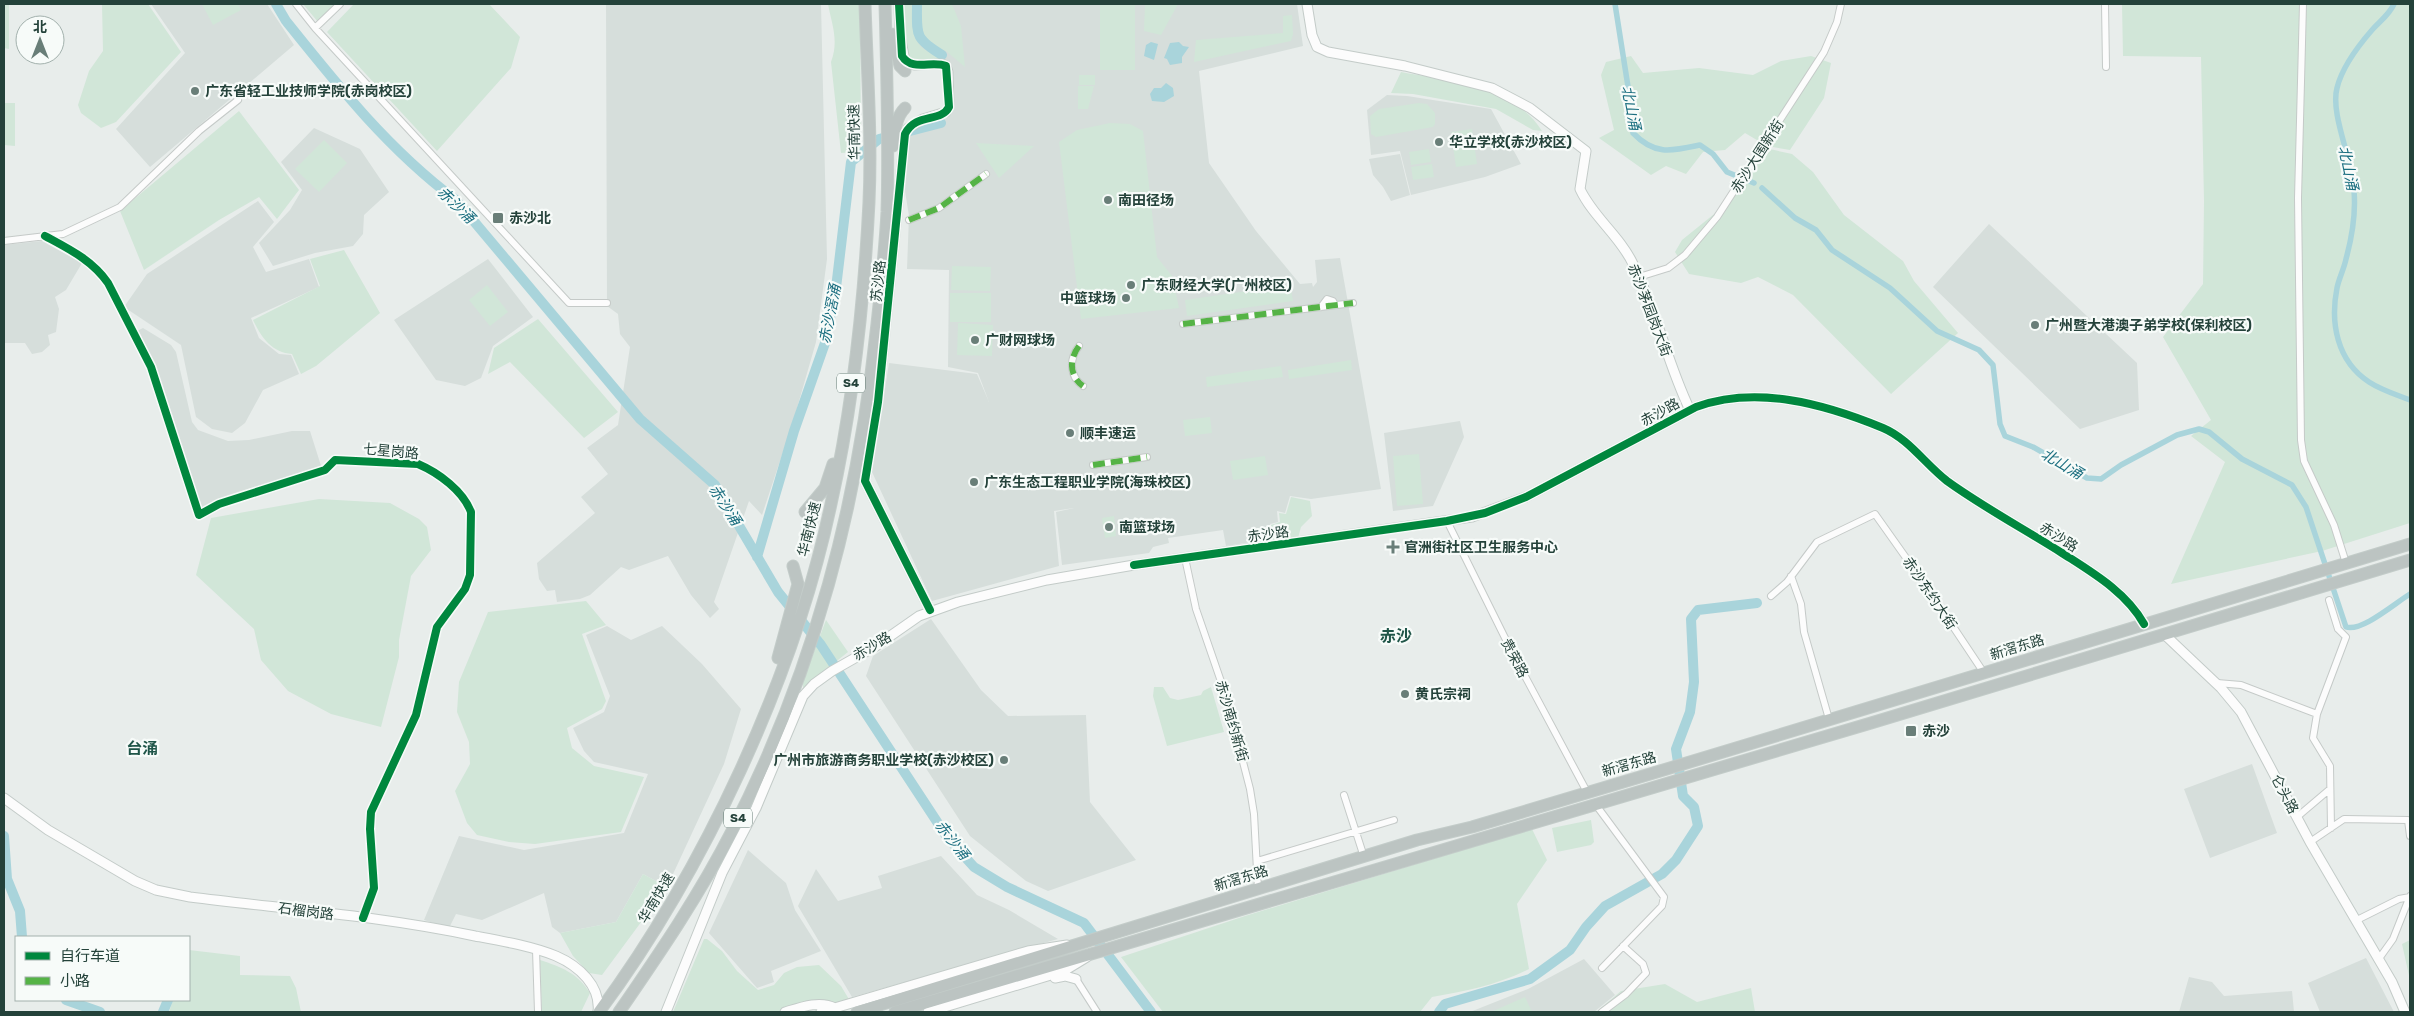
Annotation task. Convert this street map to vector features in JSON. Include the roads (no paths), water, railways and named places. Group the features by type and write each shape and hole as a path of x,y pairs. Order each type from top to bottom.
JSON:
{"highway":[{"name":"华南快速","path":"598,1012 657,926 709,834 768,704 799,601 831,505 847,414 864,270 869,156 865,4"},
{"path":"886,4 894,47 900,66 905,71"},
{"name":"S4","path":"619,1012 642,979 731,833 783,720 810,646 840,544 873,364 886,212 890,154 887,118 886,4"},
{"path":"890,154 903,111"},
{"path":"804,512 825,488 847,414"},
{"name":"新滘东路","path":"895,1012 1080,944 1258,888 1687,763 2410,544"},
{"name":"新滘东路","path":"858,1007 958,988 1089,956 2410,560"},
{"path":"793,566 798,581 799,601"}],"street":[{"path":"296,4 315,28 569,303 607,303"},
{"path":"315,28 340,4"},
{"name":"苏沙路","path":"899,4 900,35 905,61 914,65 942,64 946,66 948,72 949,107 946,112 922,119 907,131 878,402 865,481 929,608"},
{"name":"赤沙茅园岗大街","path":"1307,4 1313,41 1317,47 1323,50 1478,84 1502,92 1536,113 1586,151 1580,181 1581,192 1627,253 1639,278 1672,370 1690,410"},
{"name":"赤沙大围新街","path":"1639,278 1668,268 1679,259 1717,218 1824,52 1837,22 1841,4"},
{"path":"2105,4 2106,67"},
{"path":"2303,4 2298,198 2301,440 2304,461 2334,525 2342,564"},
{"path":"4,241 62,234 120,208 199,131 238,100"},
{"path":"909,220 939,208 986,174"},
{"name":"七星岗路","path":"45,236 82,256 99,270 108,283 151,368 199,515 219,504 325,470 335,460 418,464 428,468 463,495 468,504 471,512 470,575 465,589 437,627 416,715 380,788 371,812 370,829 374,888 364,918"},
{"path":"1183,324 1353,303"},
{"path":"1079,346 1073,356 1072,368 1077,382 1083,386"},
{"name":"赤沙路","path":"668,1010 722,873 756,808 804,696 814,684 848,660 876,646 929,608 1042,576 1117,564 1134,565 1447,522 1485,513 1526,497 1690,410 1722,400 1792,399 1850,416 1894,433 1947,480 2099,577 2132,606 2144,624"},
{"path":"1093,465 1147,457"},
{"name":"赤沙东约大街","path":"1791,576 1817,542 1875,514 1984,673"},
{"name":"贵荣路","path":"1447,522 1503,635 1587,792"},
{"name":"赤沙南约新街","path":"1185,558 1196,609 1226,696 1250,789 1258,888"},
{"path":"1770,596 1783,586 1791,576"},
{"path":"1791,576 1800,604 1804,632 1830,719"},
{"path":"2329,600 2338,628 2346,637 2317,714 2313,738 2330,766 2331,828"},
{"name":"仑头路","path":"2164,634 2216,683 2241,712 2310,842 2384,971 2403,1012"},
{"path":"2216,683 2241,685 2317,714"},
{"path":"2297,817 2330,789"},
{"path":"1344,795 1364,857"},
{"name":"石榴岗路","path":"4,798 28,817 64,840 135,881 156,890 190,897 427,926 557,956 586,976 596,991 598,1012"},
{"path":"1596,805 1663,893 1664,900 1662,906 1602,968"},
{"path":"2310,842 2344,819 2408,820 2410,836"},
{"path":"1257,861 1394,820"},
{"path":"2355,921 2399,898 2410,896"},
{"path":"2378,960 2393,939 2410,896"},
{"path":"821,1012 858,1007 1028,951 1056,945 1080,944"},
{"path":"1602,1012 1626,994 1646,973 1643,964 1623,946"},
{"path":"536,950 538,1012"},
{"path":"928,1012 1074,967 1089,956"},
{"path":"1074,967 1076,979 1097,1012"},
{"path":"948,1012 1059,977 1076,979"},
{"path":"785,1012 817,1004 829,1005 837,1010"},
{"path":"851,1012 858,1007"}],"water":[{"path":"1151,42 1158,44 1154,60 1144,56 1146,45"},
{"path":"1179,42 1183,46 1189,47 1182,57 1182,63 1170,65 1167,59 1164,58 1170,43"},
{"path":"1166,83 1173,88 1174,96 1164,102 1152,101 1150,94 1154,88 1161,88"}],"waterway":[{"name":"赤沙涌","path":"276,4 286,21 365,116 408,160 456,200 640,419 715,485 778,592 821,645 947,837 974,867 1007,887 1084,923 1151,1012"},
{"name":"赤沙滘涌","path":"917,4 919,35 926,44 942,55"},
{"name":"北山涌","path":"1615,4 1632,112 1633,133 1649,145 1664,150 1700,145 1713,154 1727,172 1754,183"},
{"name":"北山涌","path":"2394,4 2352,57 2339,80 2337,88 2337,111 2353,179 2354,208 2350,242 2337,288 2335,314 2338,340 2343,352 2358,373 2369,382 2410,400"},
{"name":"赤沙滘涌","path":"757,557 794,431 825,343 836,288 851,162 879,139 941,123"},
{"name":"北山涌","path":"1762,188 1795,218 1816,230 1832,250 1890,288 1937,331 1979,350 1993,365 2000,424 2005,436 2033,447 2087,478 2101,479 2121,465 2177,435 2199,429 2209,432 2242,459 2292,485 2306,507 2346,627 2361,625 2369,621 2410,594"},
{"path":"1439,1012 1445,1004 1530,979 1570,950 1586,927 1605,906 1662,874 1676,860 1698,826 1694,807 1683,796 1676,749 1690,712 1694,682 1691,619 1698,610 1757,603"},
{"path":"4,836 7,879 20,911 22,936"},
{"path":"69,1001 100,1012"},
{"name":"台涌","path":"163,1012 168,1001"}],"place":[{"name":"广东省轻工业技师学院(赤岗校区)","path":"195,91"},
{"name":"华立学校(赤沙校区)","path":"1439,142"},
{"name":"南田径场","path":"1108,200"},
{"name":"赤沙北","path":"498,218"},
{"name":"广东财经大学(广州校区)","path":"1131,285"},
{"name":"中篮球场","path":"1126,298"},
{"name":"广州暨大港澳子弟学校(保利校区)","path":"2035,325"},
{"name":"广财网球场","path":"975,340"},
{"name":"顺丰速运","path":"1070,433"},
{"name":"广东生态工程职业学院(海珠校区)","path":"974,482"},
{"name":"南篮球场","path":"1109,527"},
{"name":"官洲街社区卫生服务中心","path":"1393,547"},
{"name":"黄氏宗祠","path":"1405,694"},
{"name":"赤沙","path":"1911,731"},
{"name":"广州市旅游商务职业学校(赤沙校区)","path":"1004,760"}],"district":[{"name":"赤沙","path":"1396,636"},
{"name":"台涌","path":"142,748"}]}
